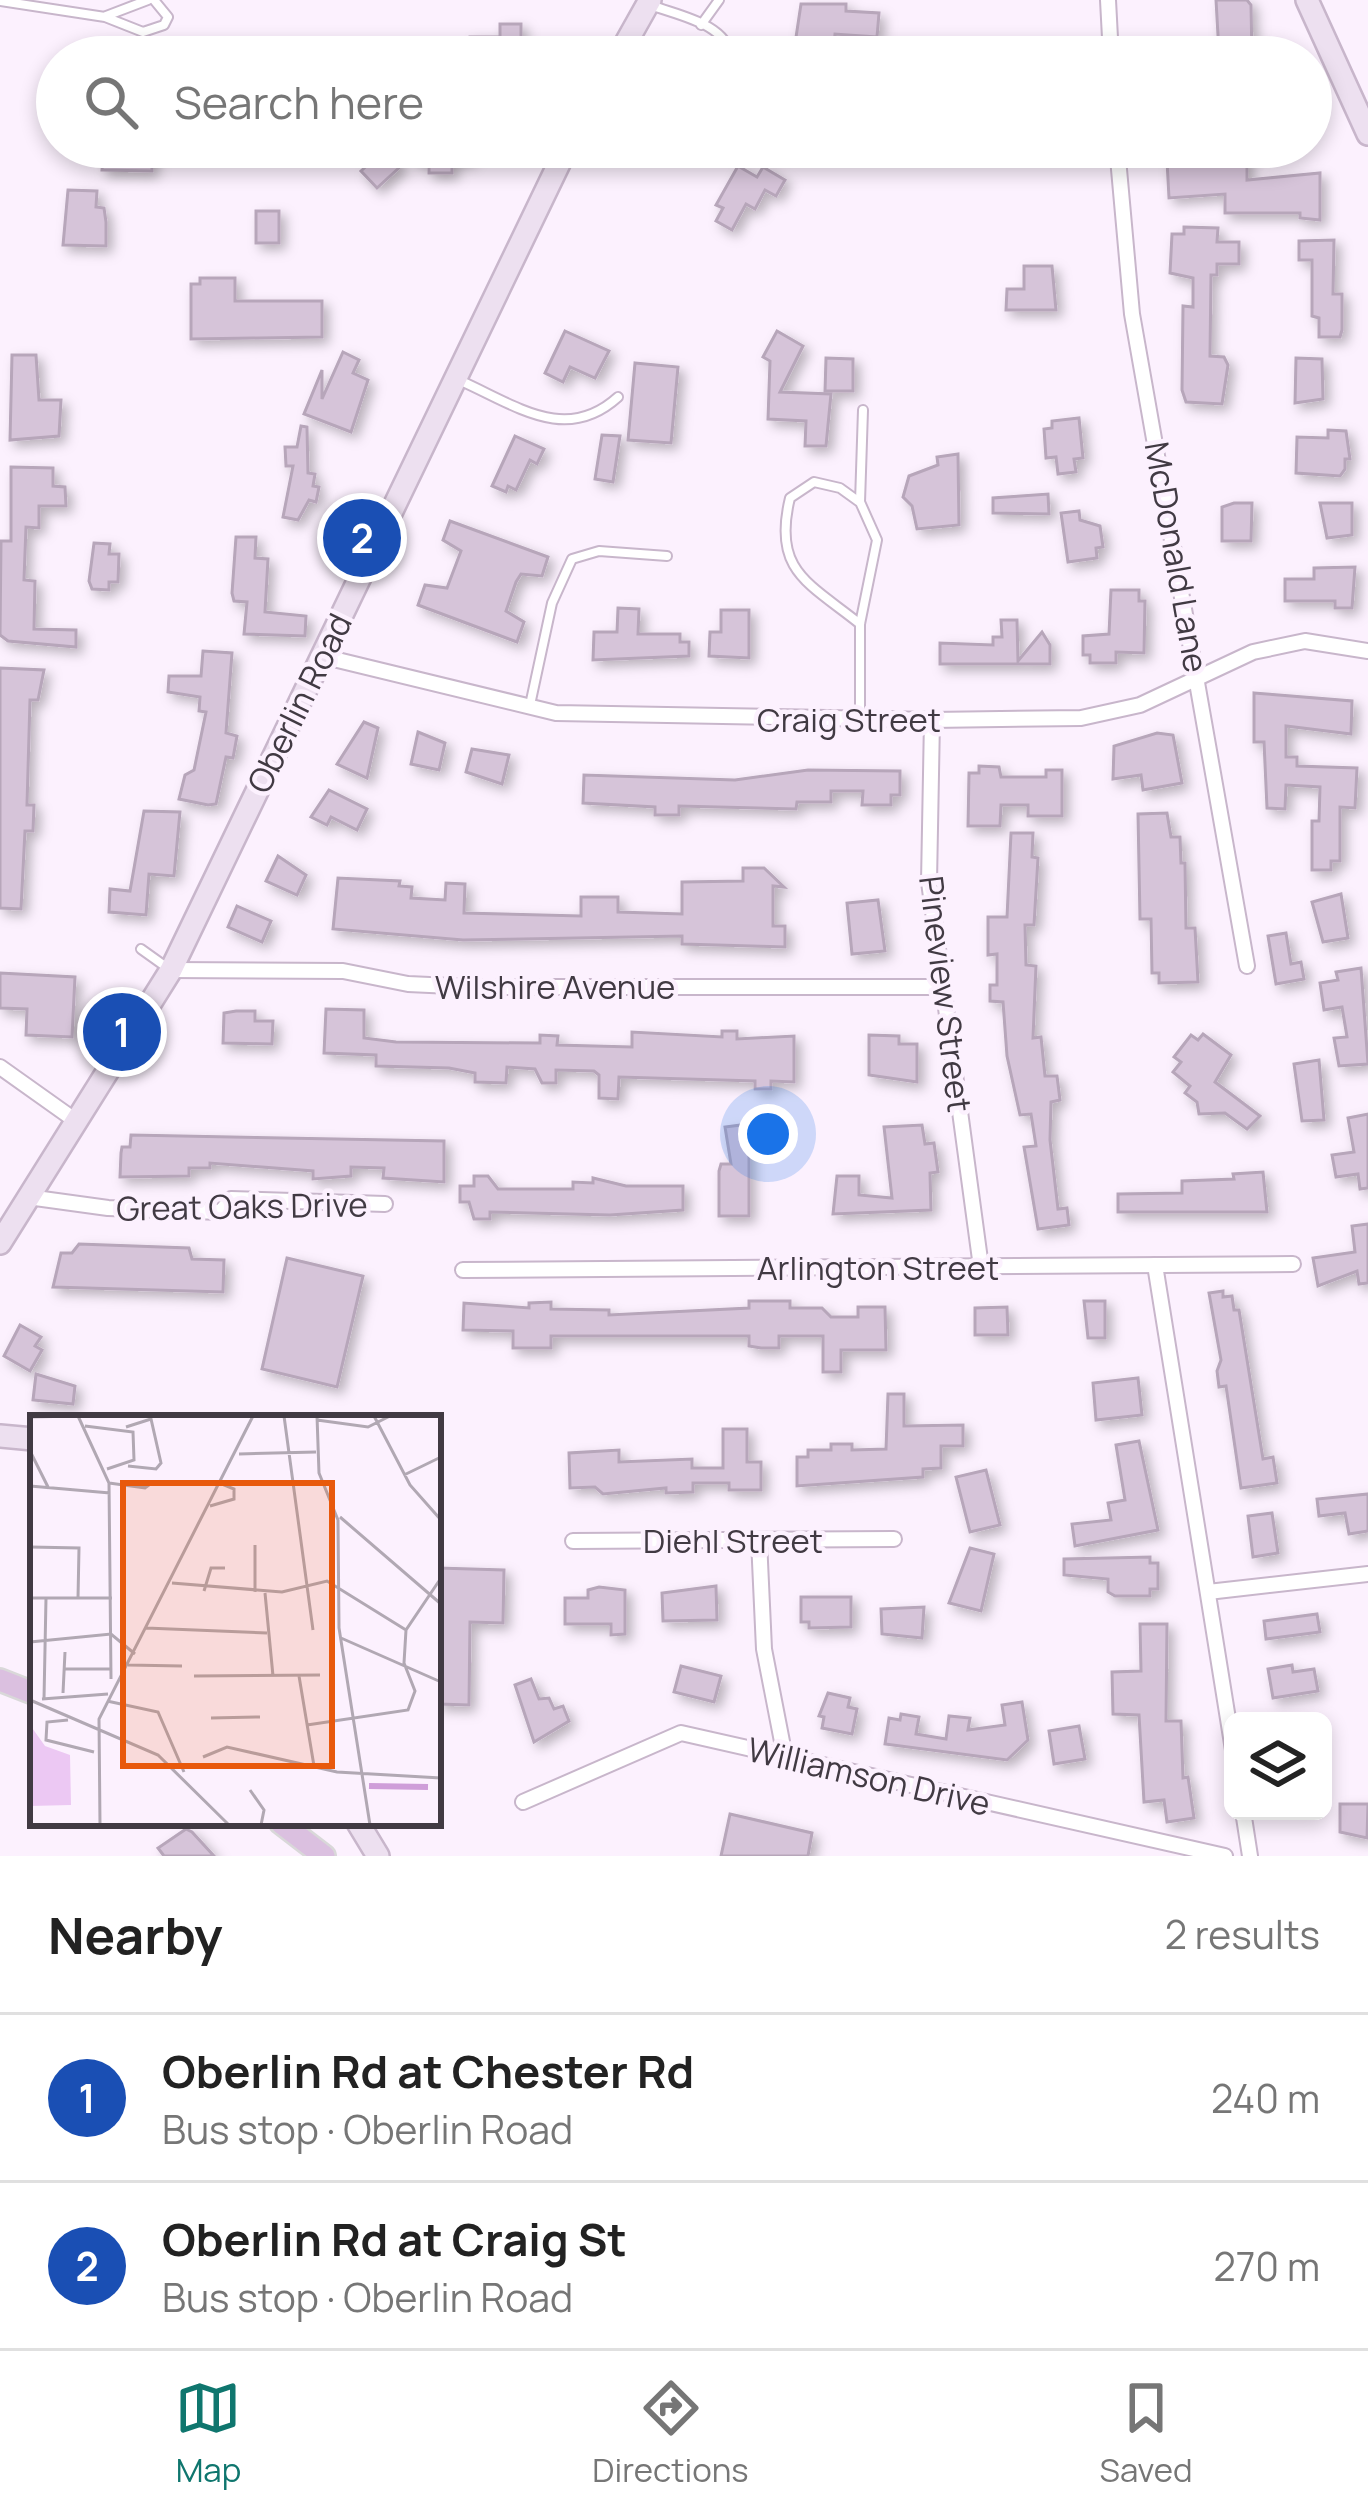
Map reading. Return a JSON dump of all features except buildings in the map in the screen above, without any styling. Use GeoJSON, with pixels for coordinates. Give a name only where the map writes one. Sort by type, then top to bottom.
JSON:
{"type":"FeatureCollection","features":[{"type":"Feature","properties":{"kind":"main road"},"geometry":{"type":"LineString","coordinates":[[1306,0],[1323,36]]}},
{"type":"Feature","properties":{"kind":"main road"},"geometry":{"type":"LineString","coordinates":[[630,36],[649,2]]}},
{"type":"Feature","properties":{"kind":"main road"},"geometry":{"type":"LineString","coordinates":[[1332,56],[1368,134]]}},
{"type":"Feature","properties":{"kind":"main road","name":"Oberlin Road"},"geometry":{"type":"LineString","coordinates":[[0,1243],[170,970],[556,168]]}},
{"type":"Feature","properties":{"kind":"main road"},"geometry":{"type":"LineString","coordinates":[[0,1436],[30,1438]]}},
{"type":"Feature","properties":{"kind":"main road"},"geometry":{"type":"LineString","coordinates":[[0,1680],[30,1693]]}},
{"type":"Feature","properties":{"kind":"main road"},"geometry":{"type":"LineString","coordinates":[[285,1826],[324,1856]]}},
{"type":"Feature","properties":{"kind":"main road"},"geometry":{"type":"LineString","coordinates":[[360,1826],[378,1856]]}},
{"type":"Feature","properties":{"kind":"street"},"geometry":{"type":"LineString","coordinates":[[1108,0],[1111,36]]}},
{"type":"Feature","properties":{"kind":"street","name":"McDonald Lane"},"geometry":{"type":"LineString","coordinates":[[1118,168],[1123,256],[1247,966]]}},
{"type":"Feature","properties":{"kind":"street","name":"Craig Street"},"geometry":{"type":"LineString","coordinates":[[321,656],[530,707],[621,718],[932,720],[1082,718],[1140,705],[1252,652],[1305,641],[1368,651]]}},
{"type":"Feature","properties":{"kind":"street","name":"Pineview Street"},"geometry":{"type":"LineString","coordinates":[[932,720],[929,882],[981,1267]]}},
{"type":"Feature","properties":{"kind":"street","name":"Wilshire Avenue"},"geometry":{"type":"LineString","coordinates":[[170,970],[343,971],[408,984],[472,987],[941,987]]}},
{"type":"Feature","properties":{"kind":"street"},"geometry":{"type":"LineString","coordinates":[[0,1067],[76,1121]]}},
{"type":"Feature","properties":{"kind":"street","name":"Great Oaks Drive"},"geometry":{"type":"LineString","coordinates":[[28,1197],[108,1208],[221,1212],[231,1199],[386,1204]]}},
{"type":"Feature","properties":{"kind":"street","name":"Arlington Street"},"geometry":{"type":"LineString","coordinates":[[463,1270],[1293,1264]]}},
{"type":"Feature","properties":{"kind":"street"},"geometry":{"type":"LineString","coordinates":[[1155,1265],[1227,1712]]}},
{"type":"Feature","properties":{"kind":"street","name":"Diehl Street"},"geometry":{"type":"LineString","coordinates":[[572,1541],[894,1539]]}},
{"type":"Feature","properties":{"kind":"street"},"geometry":{"type":"LineString","coordinates":[[759,1540],[764,1649],[784,1757]]}},
{"type":"Feature","properties":{"kind":"street"},"geometry":{"type":"LineString","coordinates":[[1208,1592],[1368,1574]]}},
{"type":"Feature","properties":{"kind":"street","name":"Williamson Drive"},"geometry":{"type":"LineString","coordinates":[[523,1802],[681,1733],[1226,1856]]}},
{"type":"Feature","properties":{"kind":"street"},"geometry":{"type":"LineString","coordinates":[[1244,1820],[1250,1856]]}},
{"type":"Feature","properties":{"kind":"lane"},"geometry":{"type":"LineString","coordinates":[[0,1],[105,17],[135,32],[154,31],[168,17],[151,0],[105,17]]}},
{"type":"Feature","properties":{"kind":"lane"},"geometry":{"type":"LineString","coordinates":[[701,25],[719,0]]}},
{"type":"Feature","properties":{"kind":"lane"},"geometry":{"type":"LineString","coordinates":[[649,2],[722,36]]}},
{"type":"Feature","properties":{"kind":"lane"},"geometry":{"type":"LineString","coordinates":[[454,378],[566,422],[594,418],[618,397]]}},
{"type":"Feature","properties":{"kind":"lane"},"geometry":{"type":"LineString","coordinates":[[860,719],[860,624],[877,540],[860,502],[863,410]]}},
{"type":"Feature","properties":{"kind":"lane"},"geometry":{"type":"LineString","coordinates":[[860,502],[840,488],[814,482],[790,498],[783,528],[787,558],[806,582],[860,624]]}},
{"type":"Feature","properties":{"kind":"lane"},"geometry":{"type":"LineString","coordinates":[[530,707],[552,603],[572,559],[599,551],[667,556]]}},
{"type":"Feature","properties":{"kind":"lane"},"geometry":{"type":"LineString","coordinates":[[141,949],[170,970]]}},
{"type":"Feature","properties":{"kind":"place","name":"Oberlin Rd at Craig St"},"geometry":{"type":"Point","coordinates":[362,538]}},
{"type":"Feature","properties":{"kind":"place","name":"Oberlin Rd at Chester Rd"},"geometry":{"type":"Point","coordinates":[122,1032]}}]}
